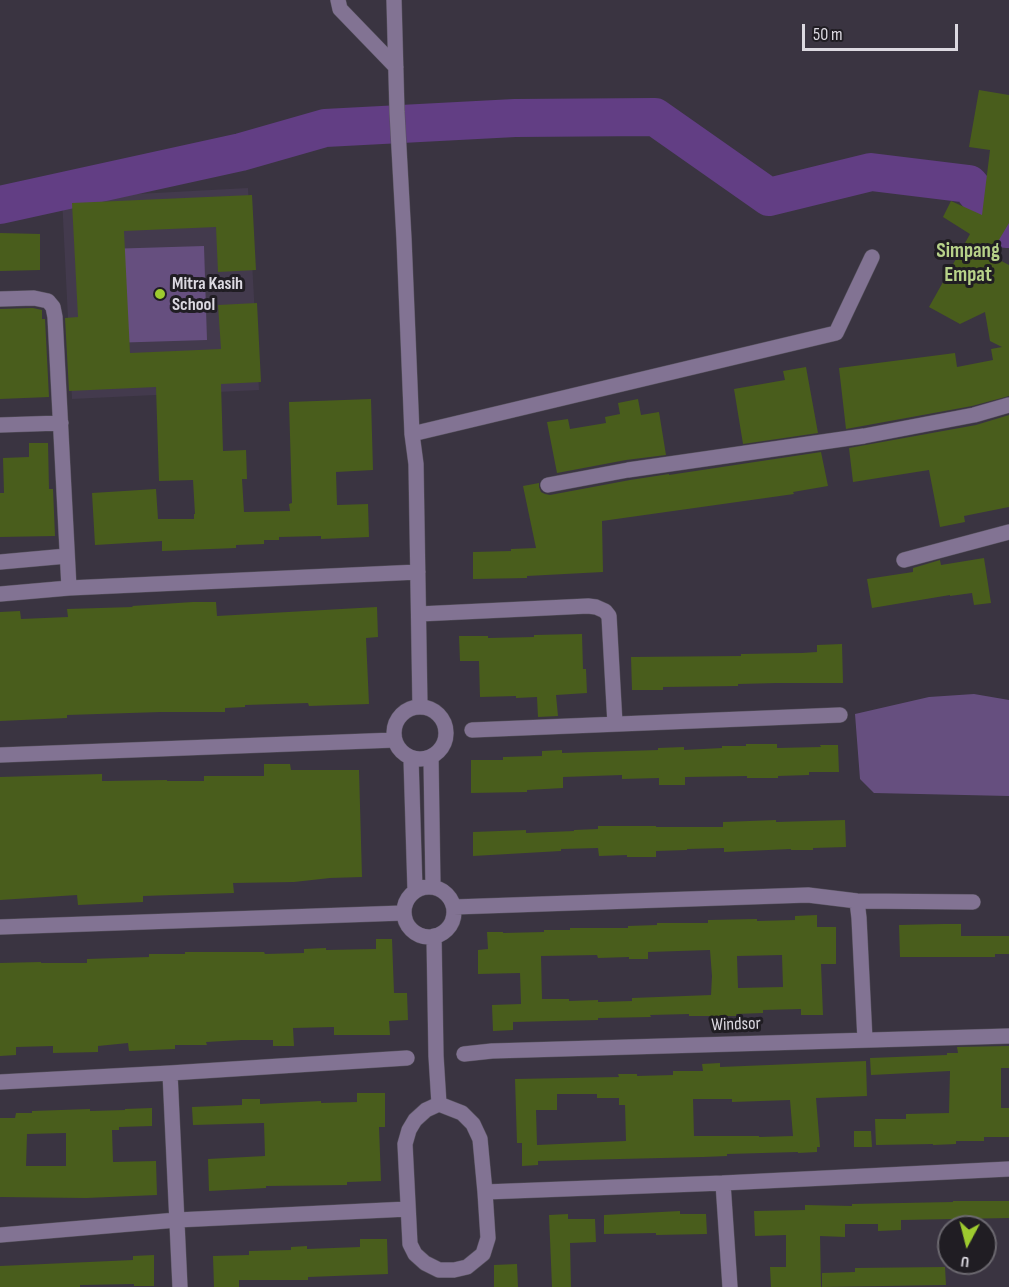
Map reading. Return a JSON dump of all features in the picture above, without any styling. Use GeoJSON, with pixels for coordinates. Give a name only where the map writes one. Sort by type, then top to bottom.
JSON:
{"type":"FeatureCollection","features":[{"type":"Feature","properties":{"kind":"street"},"geometry":{"type":"LineString","coordinates":[[338,0],[340,9],[396,67]]}},
{"type":"Feature","properties":{"kind":"street"},"geometry":{"type":"LineString","coordinates":[[394,0],[412,434],[416,464],[420,707]]}},
{"type":"Feature","properties":{"kind":"street"},"geometry":{"type":"LineString","coordinates":[[412,434],[836,333],[872,257]]}},
{"type":"Feature","properties":{"kind":"street"},"geometry":{"type":"LineString","coordinates":[[0,299],[34,298],[48,301],[53,307],[69,588]]}},
{"type":"Feature","properties":{"kind":"street"},"geometry":{"type":"LineString","coordinates":[[548,485],[628,470],[864,436],[974,415],[1009,405]]}},
{"type":"Feature","properties":{"kind":"street"},"geometry":{"type":"LineString","coordinates":[[0,425],[61,423]]}},
{"type":"Feature","properties":{"kind":"street"},"geometry":{"type":"LineString","coordinates":[[904,560],[1009,531]]}},
{"type":"Feature","properties":{"kind":"street"},"geometry":{"type":"LineString","coordinates":[[0,562],[67,556]]}},
{"type":"Feature","properties":{"kind":"street"},"geometry":{"type":"LineString","coordinates":[[0,594],[69,588],[418,572]]}},
{"type":"Feature","properties":{"kind":"street"},"geometry":{"type":"LineString","coordinates":[[419,614],[588,606],[605,611],[609,616],[615,724]]}},
{"type":"Feature","properties":{"kind":"street"},"geometry":{"type":"LineString","coordinates":[[420,707],[433,711],[438,714],[445,725],[445,742],[431,757],[411,758],[400,751],[395,740],[395,724],[399,717],[412,708],[420,707]]}},
{"type":"Feature","properties":{"kind":"street"},"geometry":{"type":"LineString","coordinates":[[472,730],[840,715]]}},
{"type":"Feature","properties":{"kind":"street"},"geometry":{"type":"LineString","coordinates":[[0,754],[395,740]]}},
{"type":"Feature","properties":{"kind":"street"},"geometry":{"type":"LineString","coordinates":[[431,757],[433,886]]}},
{"type":"Feature","properties":{"kind":"street"},"geometry":{"type":"LineString","coordinates":[[411,758],[415,890]]}},
{"type":"Feature","properties":{"kind":"street"},"geometry":{"type":"LineString","coordinates":[[424,886],[433,886],[443,890],[450,897],[454,907],[454,917],[445,932],[425,937],[410,929],[405,922],[404,904],[415,890],[424,886]]}},
{"type":"Feature","properties":{"kind":"street"},"geometry":{"type":"LineString","coordinates":[[454,907],[808,895],[857,900],[973,902]]}},
{"type":"Feature","properties":{"kind":"street"},"geometry":{"type":"LineString","coordinates":[[857,900],[860,918],[865,1040]]}},
{"type":"Feature","properties":{"kind":"street"},"geometry":{"type":"LineString","coordinates":[[0,927],[403,913]]}},
{"type":"Feature","properties":{"kind":"street"},"geometry":{"type":"LineString","coordinates":[[434,936],[439,1104]]}},
{"type":"Feature","properties":{"kind":"street","name":"Windsor"},"geometry":{"type":"LineString","coordinates":[[464,1054],[492,1051],[1009,1036]]}},
{"type":"Feature","properties":{"kind":"street"},"geometry":{"type":"LineString","coordinates":[[0,1082],[407,1058]]}},
{"type":"Feature","properties":{"kind":"street"},"geometry":{"type":"LineString","coordinates":[[170,1073],[180,1287]]}},
{"type":"Feature","properties":{"kind":"street"},"geometry":{"type":"LineString","coordinates":[[439,1104],[462,1113],[473,1124],[480,1139],[485,1192],[488,1238],[483,1254],[467,1268],[453,1270],[439,1270],[425,1263],[415,1254],[410,1244],[405,1144],[415,1120],[426,1110],[439,1104]]}},
{"type":"Feature","properties":{"kind":"street"},"geometry":{"type":"LineString","coordinates":[[485,1192],[1009,1169]]}},
{"type":"Feature","properties":{"kind":"street"},"geometry":{"type":"LineString","coordinates":[[723,1183],[730,1287]]}},
{"type":"Feature","properties":{"kind":"street"},"geometry":{"type":"LineString","coordinates":[[0,1235],[177,1221],[408,1209]]}},
{"type":"Feature","properties":{"kind":"shaded area","name":"Mitra Kasih School"},"geometry":{"type":"Polygon","coordinates":[[[248,188],[259,390],[72,399],[62,198],[248,188]]]}},
{"type":"Feature","properties":{"kind":"shaded area"},"geometry":{"type":"Polygon","coordinates":[[[204,246],[207,340],[109,343],[106,249],[204,246]]]}},
{"type":"Feature","properties":{"kind":"shaded area"},"geometry":{"type":"Polygon","coordinates":[[[974,694],[1009,700],[1009,796],[874,793],[860,779],[855,714],[929,697],[974,694]]]}},
{"type":"Feature","properties":{"kind":"building"},"geometry":{"type":"Polygon","coordinates":[[[979,90],[1009,95],[1009,223],[990,255],[1009,265],[1009,396],[972,406],[846,429],[839,368],[955,353],[957,367],[993,360],[991,349],[1002,347],[990,341],[985,312],[960,324],[929,307],[970,234],[943,217],[951,201],[982,215],[990,150],[969,147],[979,90]]]}},
{"type":"Feature","properties":{"kind":"building"},"geometry":{"type":"Polygon","coordinates":[[[252,195],[256,270],[218,272],[216,227],[124,231],[130,353],[221,349],[218,305],[257,303],[261,382],[221,384],[223,451],[246,450],[247,479],[242,479],[244,512],[290,511],[289,504],[292,503],[289,402],[371,399],[373,470],[336,472],[337,505],[368,504],[369,537],[321,539],[321,536],[279,537],[279,540],[264,540],[264,544],[236,545],[236,548],[162,551],[162,541],[95,545],[92,493],[156,489],[158,519],[194,519],[193,480],[159,481],[156,387],[69,391],[65,318],[78,317],[72,203],[252,195]]]}},
{"type":"Feature","properties":{"kind":"building"},"geometry":{"type":"Polygon","coordinates":[[[0,233],[40,234],[40,270],[0,271],[0,233]]]}},
{"type":"Feature","properties":{"kind":"building"},"geometry":{"type":"Polygon","coordinates":[[[0,309],[42,310],[42,319],[45,319],[49,397],[0,399],[0,309]]]}},
{"type":"Feature","properties":{"kind":"building"},"geometry":{"type":"Polygon","coordinates":[[[806,367],[818,433],[743,444],[734,389],[785,380],[783,371],[806,367]]]}},
{"type":"Feature","properties":{"kind":"building"},"geometry":{"type":"Polygon","coordinates":[[[638,399],[641,415],[659,412],[666,455],[557,473],[547,422],[568,419],[570,429],[606,423],[605,417],[620,414],[618,403],[638,399]]]}},
{"type":"Feature","properties":{"kind":"building"},"geometry":{"type":"Polygon","coordinates":[[[1009,415],[1009,507],[964,516],[965,522],[940,527],[929,470],[853,482],[849,448],[976,425],[1009,415]]]}},
{"type":"Feature","properties":{"kind":"building"},"geometry":{"type":"Polygon","coordinates":[[[29,443],[48,443],[49,489],[53,489],[55,536],[0,537],[0,493],[4,493],[3,458],[29,457],[29,443]]]}},
{"type":"Feature","properties":{"kind":"building"},"geometry":{"type":"Polygon","coordinates":[[[821,452],[828,486],[793,492],[794,494],[602,521],[603,572],[527,576],[527,578],[473,579],[473,552],[536,548],[523,486],[539,483],[541,492],[550,495],[630,480],[821,452]]]}},
{"type":"Feature","properties":{"kind":"building"},"geometry":{"type":"Polygon","coordinates":[[[984,558],[991,603],[974,605],[972,593],[872,608],[867,579],[913,572],[913,568],[940,560],[941,565],[984,558]]]}},
{"type":"Feature","properties":{"kind":"building"},"geometry":{"type":"Polygon","coordinates":[[[216,602],[217,616],[377,607],[378,637],[366,638],[369,704],[245,705],[245,707],[225,708],[225,712],[67,715],[67,718],[0,721],[0,612],[20,611],[21,619],[68,617],[67,609],[216,602]]]}},
{"type":"Feature","properties":{"kind":"building"},"geometry":{"type":"Polygon","coordinates":[[[582,634],[583,669],[586,669],[587,693],[556,695],[558,716],[538,717],[537,697],[480,697],[479,661],[460,661],[459,636],[488,636],[488,638],[582,634]]]}},
{"type":"Feature","properties":{"kind":"building"},"geometry":{"type":"Polygon","coordinates":[[[842,644],[843,683],[738,684],[738,686],[663,687],[663,690],[632,690],[631,657],[802,653],[817,652],[817,645],[842,644]]]}},
{"type":"Feature","properties":{"kind":"building"},"geometry":{"type":"Polygon","coordinates":[[[746,744],[777,744],[777,748],[838,745],[839,772],[809,772],[809,775],[778,776],[778,778],[685,777],[685,785],[659,785],[659,778],[622,779],[622,775],[563,777],[563,788],[527,790],[527,792],[471,793],[471,760],[542,756],[542,751],[562,750],[562,753],[684,747],[684,750],[746,746],[746,744]]]}},
{"type":"Feature","properties":{"kind":"building"},"geometry":{"type":"Polygon","coordinates":[[[264,764],[290,764],[291,770],[359,770],[362,877],[294,882],[233,883],[234,893],[143,896],[143,902],[78,905],[77,895],[0,900],[0,777],[102,774],[102,781],[204,781],[204,776],[264,776],[264,764]]]}},
{"type":"Feature","properties":{"kind":"building"},"geometry":{"type":"Polygon","coordinates":[[[776,820],[776,822],[845,820],[846,847],[724,852],[724,848],[687,849],[656,851],[656,857],[599,856],[598,848],[473,856],[473,832],[574,831],[598,829],[598,826],[723,827],[723,822],[776,820]]]}},
{"type":"Feature","properties":{"kind":"building"},"geometry":{"type":"Polygon","coordinates":[[[817,915],[817,927],[836,927],[836,964],[821,964],[823,1015],[801,1015],[801,1009],[763,1010],[763,1013],[736,1014],[737,1016],[650,1015],[651,1017],[598,1018],[598,1020],[513,1022],[513,1030],[493,1031],[492,1005],[521,1004],[520,973],[478,974],[478,950],[488,949],[487,932],[628,928],[628,926],[657,925],[657,923],[708,923],[708,920],[795,920],[795,916],[817,915]],[[710,950],[648,952],[648,959],[598,958],[597,955],[541,956],[542,999],[598,1000],[598,1002],[632,1001],[632,998],[711,995],[710,950]],[[782,955],[737,956],[738,988],[783,987],[782,955]]]}},
{"type":"Feature","properties":{"kind":"building"},"geometry":{"type":"Polygon","coordinates":[[[961,924],[961,936],[1009,936],[1009,954],[995,954],[995,957],[900,957],[899,925],[961,924]]]}},
{"type":"Feature","properties":{"kind":"building"},"geometry":{"type":"Polygon","coordinates":[[[376,939],[392,939],[394,993],[407,993],[408,1020],[389,1021],[390,1035],[334,1035],[334,1027],[293,1028],[294,1046],[273,1046],[273,1040],[242,1040],[206,1042],[207,1045],[175,1045],[175,1049],[129,1051],[128,1043],[98,1046],[98,1052],[53,1053],[53,1046],[16,1047],[16,1055],[0,1056],[0,963],[87,963],[87,959],[149,957],[149,954],[185,954],[185,952],[264,952],[265,954],[304,953],[304,949],[326,948],[326,950],[376,949],[376,939]]]}},
{"type":"Feature","properties":{"kind":"building"},"geometry":{"type":"Polygon","coordinates":[[[1009,1046],[1009,1068],[1001,1068],[1001,1108],[1009,1108],[1009,1137],[984,1137],[984,1141],[956,1141],[956,1144],[876,1145],[875,1119],[906,1119],[906,1114],[949,1113],[950,1071],[871,1075],[870,1058],[947,1055],[947,1053],[958,1053],[957,1047],[1009,1046]]]}},
{"type":"Feature","properties":{"kind":"building"},"geometry":{"type":"Polygon","coordinates":[[[866,1061],[867,1096],[816,1098],[820,1147],[817,1147],[817,1152],[538,1161],[538,1165],[522,1166],[522,1143],[517,1143],[515,1079],[619,1077],[618,1074],[673,1075],[673,1071],[703,1071],[702,1064],[720,1063],[720,1067],[866,1061]],[[557,1094],[557,1110],[536,1110],[537,1145],[626,1141],[625,1105],[619,1105],[619,1098],[597,1098],[597,1094],[557,1094]],[[693,1099],[694,1136],[793,1136],[790,1100],[732,1102],[732,1099],[693,1099]]]}},
{"type":"Feature","properties":{"kind":"building"},"geometry":{"type":"Polygon","coordinates":[[[357,1093],[385,1093],[385,1127],[379,1127],[381,1181],[347,1182],[347,1185],[266,1186],[266,1188],[209,1191],[208,1159],[265,1156],[264,1123],[193,1125],[192,1107],[242,1105],[242,1099],[260,1099],[260,1104],[357,1102],[357,1093]]]}},
{"type":"Feature","properties":{"kind":"building"},"geometry":{"type":"Polygon","coordinates":[[[152,1108],[152,1126],[119,1127],[119,1130],[112,1130],[113,1162],[156,1161],[157,1195],[86,1198],[0,1197],[0,1118],[15,1118],[16,1113],[32,1113],[32,1111],[152,1108]],[[66,1133],[27,1134],[26,1166],[66,1166],[66,1133]]]}},
{"type":"Feature","properties":{"kind":"building"},"geometry":{"type":"Polygon","coordinates":[[[854,1131],[871,1131],[872,1147],[854,1147],[854,1131]]]}},
{"type":"Feature","properties":{"kind":"building"},"geometry":{"type":"Polygon","coordinates":[[[1009,1201],[1009,1218],[997,1218],[997,1215],[937,1215],[937,1219],[901,1220],[901,1230],[878,1231],[878,1224],[845,1224],[845,1237],[820,1236],[821,1287],[771,1287],[770,1267],[786,1267],[786,1235],[755,1236],[754,1211],[805,1210],[805,1205],[852,1206],[852,1204],[1009,1201]]]}},
{"type":"Feature","properties":{"kind":"building"},"geometry":{"type":"Polygon","coordinates":[[[680,1211],[680,1214],[706,1214],[707,1234],[604,1234],[604,1215],[680,1211]]]}},
{"type":"Feature","properties":{"kind":"building"},"geometry":{"type":"Polygon","coordinates":[[[568,1214],[568,1219],[595,1219],[596,1242],[570,1243],[571,1287],[552,1287],[549,1215],[568,1214]]]}},
{"type":"Feature","properties":{"kind":"building"},"geometry":{"type":"Polygon","coordinates":[[[360,1239],[387,1239],[388,1274],[308,1277],[308,1280],[239,1280],[239,1287],[214,1287],[213,1256],[249,1255],[249,1251],[291,1250],[291,1247],[307,1246],[307,1249],[360,1247],[360,1239]]]}},
{"type":"Feature","properties":{"kind":"building"},"geometry":{"type":"Polygon","coordinates":[[[154,1255],[154,1286],[134,1286],[134,1284],[0,1287],[0,1266],[133,1260],[133,1256],[154,1255]]]}},
{"type":"Feature","properties":{"kind":"building"},"geometry":{"type":"Polygon","coordinates":[[[517,1264],[518,1287],[494,1287],[494,1265],[517,1264]]]}},
{"type":"Feature","properties":{"kind":"building"},"geometry":{"type":"Polygon","coordinates":[[[937,1267],[937,1275],[945,1275],[946,1285],[822,1287],[822,1273],[855,1272],[855,1268],[937,1267]]]}},
{"type":"Feature","properties":{"kind":"waterway"},"geometry":{"type":"LineString","coordinates":[[0,205],[241,152],[325,128],[515,118],[655,117],[769,197],[871,172],[969,184],[1006,229],[1009,229]]}},
{"type":"Feature","properties":{"kind":"place","name":"Mitra Kasih School"},"geometry":{"type":"Point","coordinates":[160,294]}},
{"type":"Feature","properties":{"kind":"district","name":"Simpang Empat"},"geometry":{"type":"Point","coordinates":[968,264]}}]}
